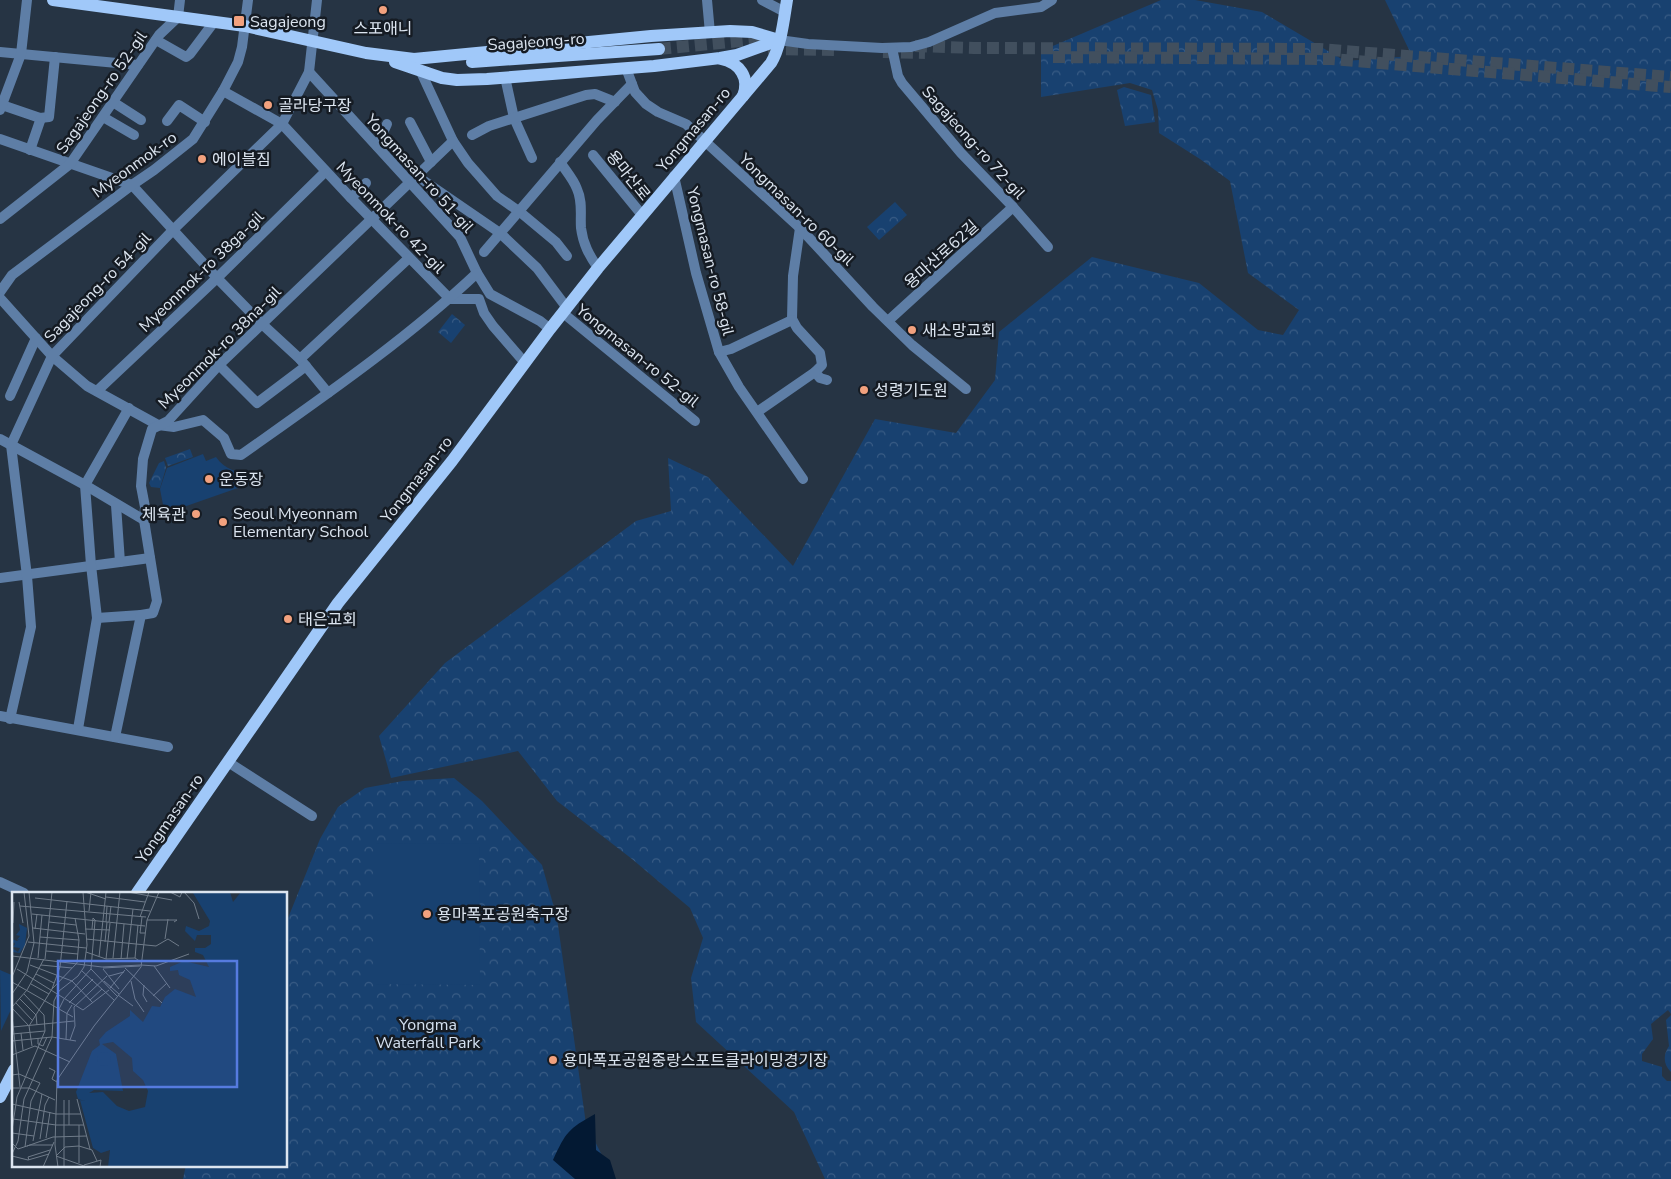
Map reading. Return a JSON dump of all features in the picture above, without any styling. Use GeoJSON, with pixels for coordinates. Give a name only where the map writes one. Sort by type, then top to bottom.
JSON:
{"type":"FeatureCollection","features":[{"type":"Feature","properties":{"kind":"main road"},"geometry":{"type":"LineString","coordinates":[[53,0],[245,26],[374,54],[421,67],[442,78],[457,80],[487,80],[726,57],[779,40]]}},
{"type":"Feature","properties":{"kind":"main road","name":"Yongmasan-ro"},"geometry":{"type":"LineString","coordinates":[[138,892],[338,603],[452,461],[598,268],[773,60],[786,6]]}},
{"type":"Feature","properties":{"kind":"main road"},"geometry":{"type":"LineString","coordinates":[[421,67],[606,40],[730,31],[752,32],[779,40]]}},
{"type":"Feature","properties":{"kind":"main road"},"geometry":{"type":"LineString","coordinates":[[726,57],[739,49],[740,42],[738,36],[730,31]]}},
{"type":"Feature","properties":{"kind":"main road","name":"Sagajeong-ro"},"geometry":{"type":"LineString","coordinates":[[660,53],[504,72],[465,74],[421,67],[458,62],[660,53]]}},
{"type":"Feature","properties":{"kind":"main road"},"geometry":{"type":"LineString","coordinates":[[726,57],[743,74],[746,84],[743,96]]}},
{"type":"Feature","properties":{"kind":"main road"},"geometry":{"type":"LineString","coordinates":[[0,1097],[12,1074]]}},
{"type":"Feature","properties":{"kind":"street"},"geometry":{"type":"LineString","coordinates":[[27,0],[21,54],[1,108],[41,118],[49,116],[55,57]]}},
{"type":"Feature","properties":{"kind":"street"},"geometry":{"type":"LineString","coordinates":[[178,17],[180,0]]}},
{"type":"Feature","properties":{"kind":"street","name":"Myeonmok-ro"},"geometry":{"type":"LineString","coordinates":[[0,292],[12,275],[184,147],[193,138],[205,122],[238,62],[248,0]]}},
{"type":"Feature","properties":{"kind":"street","name":"Sagajeong-ro 54-gil"},"geometry":{"type":"LineString","coordinates":[[11,445],[52,356],[174,229],[282,124],[310,72],[317,0]]}},
{"type":"Feature","properties":{"kind":"street"},"geometry":{"type":"LineString","coordinates":[[707,0],[710,33]]}},
{"type":"Feature","properties":{"kind":"street"},"geometry":{"type":"LineString","coordinates":[[762,0],[786,6]]}},
{"type":"Feature","properties":{"kind":"street"},"geometry":{"type":"LineString","coordinates":[[779,40],[808,44],[892,48],[911,47],[929,42],[995,12],[1041,7],[1052,0]]}},
{"type":"Feature","properties":{"kind":"street","name":"Sagajeong-ro 52-gil"},"geometry":{"type":"LineString","coordinates":[[0,219],[70,164],[156,40],[178,17]]}},
{"type":"Feature","properties":{"kind":"street"},"geometry":{"type":"LineString","coordinates":[[156,40],[186,57],[214,22]]}},
{"type":"Feature","properties":{"kind":"street","name":"Sagajeong-ro 72-gil"},"geometry":{"type":"LineString","coordinates":[[892,48],[898,76],[902,83],[960,153],[1013,207],[1048,247]]}},
{"type":"Feature","properties":{"kind":"street"},"geometry":{"type":"LineString","coordinates":[[0,52],[138,65]]}},
{"type":"Feature","properties":{"kind":"street"},"geometry":{"type":"LineString","coordinates":[[421,67],[453,141],[468,164],[492,191],[556,242],[567,256]]}},
{"type":"Feature","properties":{"kind":"street","name":"Yongmasan-ro 60-gil"},"geometry":{"type":"LineString","coordinates":[[626,68],[635,92],[646,104],[658,112],[686,124],[800,228],[888,322],[922,354],[966,389]]}},
{"type":"Feature","properties":{"kind":"street","name":"Yongmasan-ro 51-gil"},"geometry":{"type":"LineString","coordinates":[[310,72],[378,146],[414,179],[460,238],[476,274],[490,294],[540,321],[550,329]]}},
{"type":"Feature","properties":{"kind":"street"},"geometry":{"type":"LineString","coordinates":[[505,77],[514,118],[532,158]]}},
{"type":"Feature","properties":{"kind":"street"},"geometry":{"type":"LineString","coordinates":[[484,252],[520,212],[560,162],[632,84]]}},
{"type":"Feature","properties":{"kind":"street","name":"Myeonmok-ro 42-gil"},"geometry":{"type":"LineString","coordinates":[[223,91],[282,124],[370,218],[450,299]]}},
{"type":"Feature","properties":{"kind":"street"},"geometry":{"type":"LineString","coordinates":[[472,135],[489,126],[590,94],[596,94],[614,102]]}},
{"type":"Feature","properties":{"kind":"street"},"geometry":{"type":"LineString","coordinates":[[113,102],[141,120]]}},
{"type":"Feature","properties":{"kind":"street"},"geometry":{"type":"LineString","coordinates":[[167,121],[179,105],[205,122]]}},
{"type":"Feature","properties":{"kind":"street"},"geometry":{"type":"LineString","coordinates":[[103,117],[134,135]]}},
{"type":"Feature","properties":{"kind":"street"},"geometry":{"type":"LineString","coordinates":[[30,150],[41,118]]}},
{"type":"Feature","properties":{"kind":"street"},"geometry":{"type":"LineString","coordinates":[[410,122],[431,162]]}},
{"type":"Feature","properties":{"kind":"street"},"geometry":{"type":"LineString","coordinates":[[378,146],[387,124]]}},
{"type":"Feature","properties":{"kind":"street"},"geometry":{"type":"LineString","coordinates":[[0,140],[132,185],[217,278],[303,363],[328,394]]}},
{"type":"Feature","properties":{"kind":"street","name":"Myeonmok-ro 38na-gil"},"geometry":{"type":"LineString","coordinates":[[141,615],[153,613],[157,602],[144,520],[145,506],[142,486],[143,458],[150,431],[158,424],[168,420],[219,365],[370,218],[453,141]]}},
{"type":"Feature","properties":{"kind":"street","name":"용마산로"},"geometry":{"type":"LineString","coordinates":[[593,155],[642,215]]}},
{"type":"Feature","properties":{"kind":"street"},"geometry":{"type":"LineString","coordinates":[[560,162],[578,189],[582,207],[581,227],[584,242],[589,255],[598,268]]}},
{"type":"Feature","properties":{"kind":"street","name":"Myeonmok-ro 38ga-gil"},"geometry":{"type":"LineString","coordinates":[[97,391],[326,172]]}},
{"type":"Feature","properties":{"kind":"street","name":"Yongmasan-ro 58-gil"},"geometry":{"type":"LineString","coordinates":[[674,176],[696,274],[719,352],[739,387],[803,479]]}},
{"type":"Feature","properties":{"kind":"street","name":"Yongmasan-ro 52-gil"},"geometry":{"type":"LineString","coordinates":[[414,179],[500,234],[537,268],[565,310],[695,421]]}},
{"type":"Feature","properties":{"kind":"street"},"geometry":{"type":"LineString","coordinates":[[351,198],[366,183]]}},
{"type":"Feature","properties":{"kind":"street","name":"용마산로62길"},"geometry":{"type":"LineString","coordinates":[[888,322],[1013,207]]}},
{"type":"Feature","properties":{"kind":"street"},"geometry":{"type":"LineString","coordinates":[[757,412],[815,372],[822,365],[820,354],[792,320],[793,276],[800,228]]}},
{"type":"Feature","properties":{"kind":"street"},"geometry":{"type":"LineString","coordinates":[[219,365],[257,403],[303,363],[409,258]]}},
{"type":"Feature","properties":{"kind":"street"},"geometry":{"type":"LineString","coordinates":[[0,298],[52,356],[84,383],[158,424],[174,427],[203,420],[224,438],[231,454],[241,455],[328,394],[450,299],[476,274]]}},
{"type":"Feature","properties":{"kind":"street"},"geometry":{"type":"LineString","coordinates":[[450,299],[479,299],[484,313],[525,364]]}},
{"type":"Feature","properties":{"kind":"street"},"geometry":{"type":"LineString","coordinates":[[719,352],[731,349],[792,320]]}},
{"type":"Feature","properties":{"kind":"street"},"geometry":{"type":"LineString","coordinates":[[10,396],[36,338]]}},
{"type":"Feature","properties":{"kind":"street"},"geometry":{"type":"LineString","coordinates":[[815,372],[820,378],[827,380]]}},
{"type":"Feature","properties":{"kind":"street"},"geometry":{"type":"LineString","coordinates":[[78,730],[97,618],[85,485],[129,408]]}},
{"type":"Feature","properties":{"kind":"street"},"geometry":{"type":"LineString","coordinates":[[0,439],[85,485],[144,520]]}},
{"type":"Feature","properties":{"kind":"street"},"geometry":{"type":"LineString","coordinates":[[11,445],[27,576],[30,627],[5,717],[168,747]]}},
{"type":"Feature","properties":{"kind":"street"},"geometry":{"type":"LineString","coordinates":[[116,505],[120,562]]}},
{"type":"Feature","properties":{"kind":"street"},"geometry":{"type":"LineString","coordinates":[[0,578],[27,576],[150,558]]}},
{"type":"Feature","properties":{"kind":"street"},"geometry":{"type":"LineString","coordinates":[[97,618],[141,615],[115,737]]}},
{"type":"Feature","properties":{"kind":"street"},"geometry":{"type":"LineString","coordinates":[[228,762],[312,816]]}},
{"type":"Feature","properties":{"kind":"street"},"geometry":{"type":"LineString","coordinates":[[0,882],[22,892]]}},
{"type":"Feature","properties":{"kind":"green space"},"geometry":{"type":"Polygon","coordinates":[[[1161,0],[1195,0],[1262,12],[1345,61],[1412,56],[1385,0],[1671,0],[1671,1014],[1668,1010],[1651,1024],[1653,1039],[1642,1054],[1642,1061],[1662,1067],[1662,1076],[1667,1081],[1671,1081],[1671,1179],[825,1179],[794,1112],[696,1022],[691,978],[703,938],[690,908],[632,859],[557,801],[518,751],[391,778],[379,736],[445,663],[636,521],[671,511],[668,458],[708,477],[793,566],[875,419],[956,433],[995,380],[999,332],[1092,257],[1199,283],[1258,330],[1283,335],[1299,310],[1248,273],[1230,181],[1159,133],[1158,110],[1152,90],[1130,83],[1041,97],[1041,51],[1161,0]]]}},
{"type":"Feature","properties":{"kind":"green space"},"geometry":{"type":"Polygon","coordinates":[[[1124,87],[1151,95],[1155,122],[1125,126],[1117,90],[1124,87]]]}},
{"type":"Feature","properties":{"kind":"green space"},"geometry":{"type":"Polygon","coordinates":[[[895,202],[907,215],[879,240],[867,227],[895,202]]]}},
{"type":"Feature","properties":{"kind":"green space"},"geometry":{"type":"Polygon","coordinates":[[[452,314],[465,325],[451,343],[438,332],[452,314]]]}},
{"type":"Feature","properties":{"kind":"green space"},"geometry":{"type":"Polygon","coordinates":[[[190,449],[193,457],[168,466],[165,458],[190,449]]]}},
{"type":"Feature","properties":{"kind":"green space","name":"운동장"},"geometry":{"type":"Polygon","coordinates":[[[203,454],[206,461],[216,457],[228,468],[253,476],[255,482],[175,510],[164,510],[160,489],[167,468],[203,454]]]}},
{"type":"Feature","properties":{"kind":"green space"},"geometry":{"type":"Polygon","coordinates":[[[164,461],[166,468],[160,488],[151,487],[149,483],[159,463],[164,461]]]}},
{"type":"Feature","properties":{"kind":"green space","name":"Yongma Waterfall Park"},"geometry":{"type":"Polygon","coordinates":[[[454,778],[482,801],[542,865],[557,918],[586,1124],[609,1169],[609,1179],[183,1179],[186,1166],[288,1166],[288,918],[320,839],[338,807],[365,788],[403,781],[454,778]]]}},
{"type":"Feature","properties":{"kind":"green space","name":"용마폭포공원축구장"},"geometry":{"type":"Polygon","coordinates":[[[479,843],[480,985],[375,984],[375,844],[479,843]]]}},
{"type":"Feature","properties":{"kind":"green space"},"geometry":{"type":"Polygon","coordinates":[[[0,970],[12,975],[12,1007],[1,1031],[0,970]]]}},
{"type":"Feature","properties":{"kind":"green space"},"geometry":{"type":"Polygon","coordinates":[[[1671,1015],[1671,1072],[1666,1066],[1665,1059],[1669,1046],[1666,1020],[1671,1015]]]}},
{"type":"Feature","properties":{"kind":"shaded area"},"geometry":{"type":"Polygon","coordinates":[[[595,1114],[596,1150],[610,1160],[616,1179],[575,1179],[553,1160],[569,1132],[595,1114]]]}},
{"type":"Feature","properties":{"kind":"tunnel"},"geometry":{"type":"LineString","coordinates":[[659,49],[751,40],[775,41]]}},
{"type":"Feature","properties":{"kind":"tunnel"},"geometry":{"type":"LineString","coordinates":[[915,46],[974,48],[1319,49],[1671,77]]}},
{"type":"Feature","properties":{"kind":"tunnel"},"geometry":{"type":"LineString","coordinates":[[768,49],[838,50]]}},
{"type":"Feature","properties":{"kind":"tunnel"},"geometry":{"type":"LineString","coordinates":[[883,52],[925,53]]}},
{"type":"Feature","properties":{"kind":"tunnel"},"geometry":{"type":"LineString","coordinates":[[1053,57],[1331,59],[1671,87]]}},
{"type":"Feature","properties":{"kind":"place","name":"스포애니"},"geometry":{"type":"Point","coordinates":[383,10]}},
{"type":"Feature","properties":{"kind":"place","name":"Sagajeong"},"geometry":{"type":"Point","coordinates":[239,21]}},
{"type":"Feature","properties":{"kind":"place","name":"골라당구장"},"geometry":{"type":"Point","coordinates":[268,105]}},
{"type":"Feature","properties":{"kind":"place","name":"에이블짐"},"geometry":{"type":"Point","coordinates":[202,159]}},
{"type":"Feature","properties":{"kind":"place","name":"새소망교회"},"geometry":{"type":"Point","coordinates":[912,330]}},
{"type":"Feature","properties":{"kind":"place","name":"성령기도원"},"geometry":{"type":"Point","coordinates":[864,390]}},
{"type":"Feature","properties":{"kind":"place","name":"운동장"},"geometry":{"type":"Point","coordinates":[209,479]}},
{"type":"Feature","properties":{"kind":"place","name":"체육관"},"geometry":{"type":"Point","coordinates":[196,514]}},
{"type":"Feature","properties":{"kind":"place","name":"Seoul Myeonnam Elementary School"},"geometry":{"type":"Point","coordinates":[223,522]}},
{"type":"Feature","properties":{"kind":"place","name":"태은교회"},"geometry":{"type":"Point","coordinates":[288,619]}},
{"type":"Feature","properties":{"kind":"place","name":"용마폭포공원축구장"},"geometry":{"type":"Point","coordinates":[427,914]}},
{"type":"Feature","properties":{"kind":"place","name":"용마폭포공원중랑스포트클라이밍경기장"},"geometry":{"type":"Point","coordinates":[553,1060]}}]}
